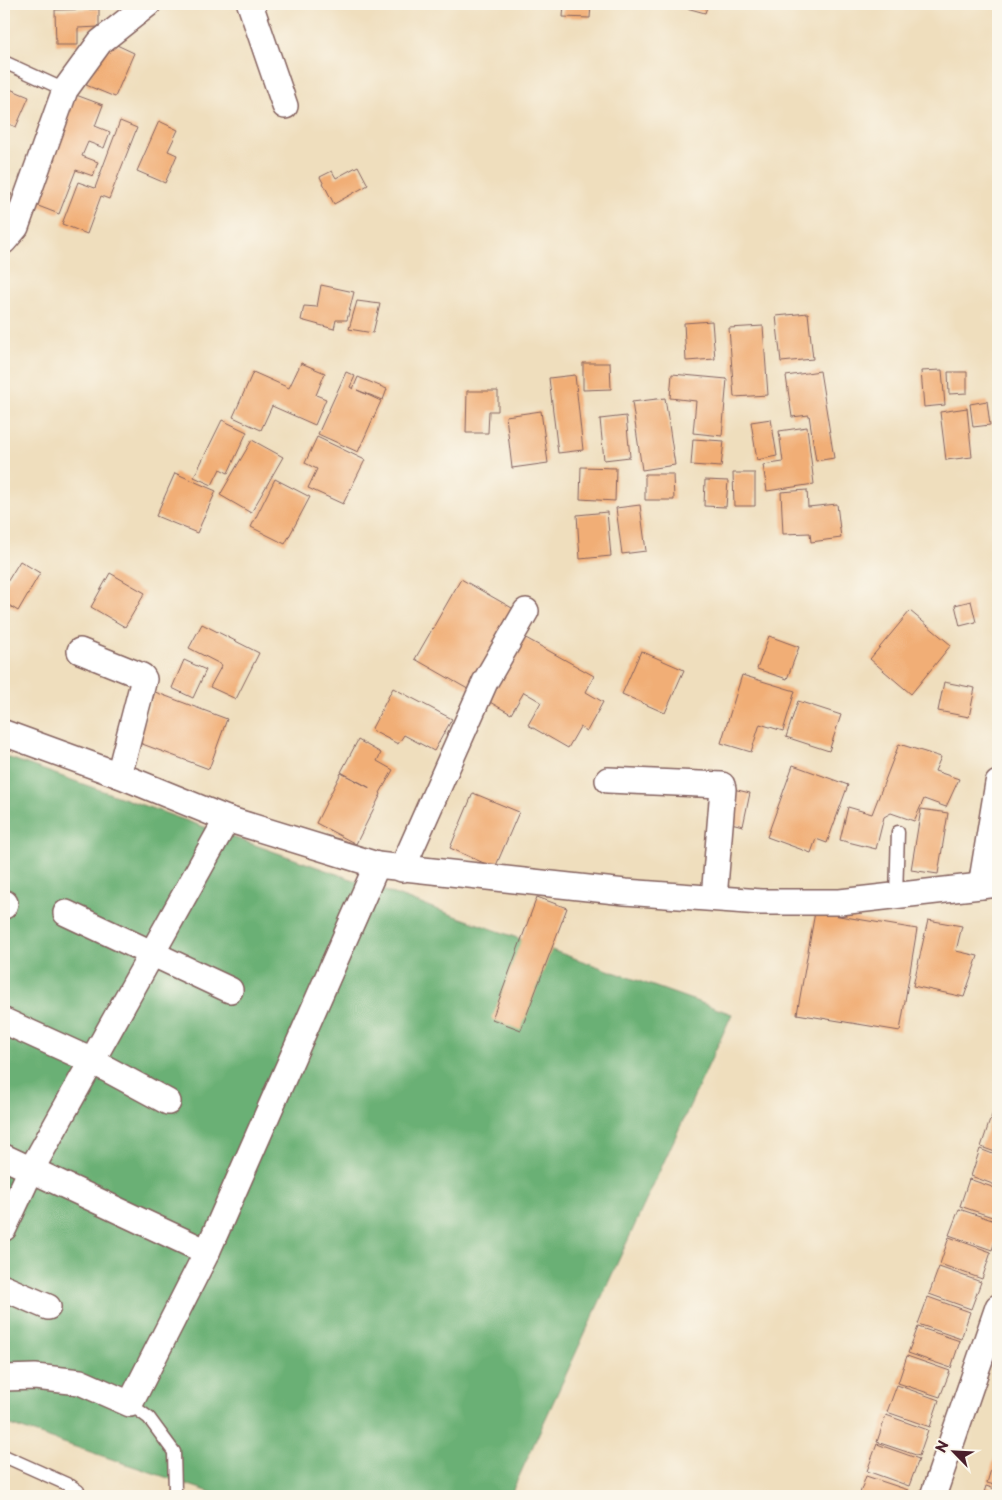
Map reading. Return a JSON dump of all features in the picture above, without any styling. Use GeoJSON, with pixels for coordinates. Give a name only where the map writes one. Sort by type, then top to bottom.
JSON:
{"type":"FeatureCollection","features":[{"type":"Feature","properties":{"kind":"street"},"geometry":{"type":"LineString","coordinates":[[4,241],[16,227],[65,90],[100,42],[148,4]]}},
{"type":"Feature","properties":{"kind":"street"},"geometry":{"type":"LineString","coordinates":[[250,4],[285,106]]}},
{"type":"Feature","properties":{"kind":"street"},"geometry":{"type":"LineString","coordinates":[[402,868],[485,682],[526,611]]}},
{"type":"Feature","properties":{"kind":"street"},"geometry":{"type":"LineString","coordinates":[[80,651],[142,676],[144,679],[120,775]]}},
{"type":"Feature","properties":{"kind":"street"},"geometry":{"type":"LineString","coordinates":[[4,733],[120,775],[227,819],[377,865],[615,892],[761,902],[840,902],[990,885],[998,783]]}},
{"type":"Feature","properties":{"kind":"street"},"geometry":{"type":"LineString","coordinates":[[608,780],[722,785],[714,898]]}},
{"type":"Feature","properties":{"kind":"street"},"geometry":{"type":"LineString","coordinates":[[4,1228],[31,1170],[227,819]]}},
{"type":"Feature","properties":{"kind":"street"},"geometry":{"type":"LineString","coordinates":[[4,1378],[35,1377],[80,1382],[130,1404],[207,1252],[377,865]]}},
{"type":"Feature","properties":{"kind":"street"},"geometry":{"type":"LineString","coordinates":[[66,913],[230,990]]}},
{"type":"Feature","properties":{"kind":"street"},"geometry":{"type":"LineString","coordinates":[[4,1021],[92,1061],[168,1102]]}},
{"type":"Feature","properties":{"kind":"street"},"geometry":{"type":"LineString","coordinates":[[4,1157],[207,1252]]}},
{"type":"Feature","properties":{"kind":"street"},"geometry":{"type":"LineString","coordinates":[[4,1288],[48,1307]]}},
{"type":"Feature","properties":{"kind":"street"},"geometry":{"type":"LineString","coordinates":[[932,1496],[998,1307]]}},
{"type":"Feature","properties":{"kind":"lane"},"geometry":{"type":"LineString","coordinates":[[4,62],[65,90]]}},
{"type":"Feature","properties":{"kind":"lane"},"geometry":{"type":"LineString","coordinates":[[896,896],[898,832]]}},
{"type":"Feature","properties":{"kind":"lane"},"geometry":{"type":"LineString","coordinates":[[130,1404],[149,1418],[174,1452],[175,1491],[173,1496]]}},
{"type":"Feature","properties":{"kind":"lane"},"geometry":{"type":"LineString","coordinates":[[4,1456],[71,1486],[78,1491],[80,1496]]}},
{"type":"Feature","properties":{"kind":"green space"},"geometry":{"type":"Polygon","coordinates":[[[4,756],[732,1014],[510,1496],[222,1496],[4,1423],[4,756]]]}},
{"type":"Feature","properties":{"kind":"building"},"geometry":{"type":"Polygon","coordinates":[[[564,4],[591,4],[590,18],[563,17],[564,4]]]}},
{"type":"Feature","properties":{"kind":"building"},"geometry":{"type":"Polygon","coordinates":[[[672,4],[708,4],[705,13],[672,4]]]}},
{"type":"Feature","properties":{"kind":"building"},"geometry":{"type":"Polygon","coordinates":[[[99,9],[99,27],[78,28],[78,45],[56,45],[55,10],[99,9]]]}},
{"type":"Feature","properties":{"kind":"building"},"geometry":{"type":"Polygon","coordinates":[[[106,40],[134,53],[115,97],[86,85],[106,40]]]}},
{"type":"Feature","properties":{"kind":"building"},"geometry":{"type":"Polygon","coordinates":[[[5,87],[29,97],[16,127],[4,122],[5,87]]]}},
{"type":"Feature","properties":{"kind":"building"},"geometry":{"type":"Polygon","coordinates":[[[76,95],[103,105],[95,126],[110,132],[104,148],[88,142],[82,156],[98,162],[93,176],[76,170],[59,214],[33,204],[76,95]]]}},
{"type":"Feature","properties":{"kind":"building"},"geometry":{"type":"Polygon","coordinates":[[[120,121],[137,128],[109,199],[101,196],[87,234],[62,224],[78,182],[95,188],[120,121]]]}},
{"type":"Feature","properties":{"kind":"building"},"geometry":{"type":"Polygon","coordinates":[[[159,121],[178,130],[168,151],[177,155],[165,183],[137,171],[159,121]]]}},
{"type":"Feature","properties":{"kind":"building"},"geometry":{"type":"Polygon","coordinates":[[[358,166],[368,185],[334,204],[320,177],[332,171],[336,178],[358,166]]]}},
{"type":"Feature","properties":{"kind":"building"},"geometry":{"type":"Polygon","coordinates":[[[4,190],[12,194],[4,209],[4,190]]]}},
{"type":"Feature","properties":{"kind":"building"},"geometry":{"type":"Polygon","coordinates":[[[321,285],[354,292],[347,320],[336,320],[334,329],[301,320],[304,306],[317,307],[321,285]]]}},
{"type":"Feature","properties":{"kind":"building"},"geometry":{"type":"Polygon","coordinates":[[[357,301],[380,304],[373,333],[349,329],[357,301]]]}},
{"type":"Feature","properties":{"kind":"building"},"geometry":{"type":"Polygon","coordinates":[[[808,313],[813,359],[781,362],[776,316],[808,313]]]}},
{"type":"Feature","properties":{"kind":"building"},"geometry":{"type":"Polygon","coordinates":[[[712,321],[715,359],[686,361],[684,323],[712,321]]]}},
{"type":"Feature","properties":{"kind":"building"},"geometry":{"type":"Polygon","coordinates":[[[763,326],[768,395],[734,397],[729,328],[763,326]]]}},
{"type":"Feature","properties":{"kind":"building"},"geometry":{"type":"Polygon","coordinates":[[[301,363],[325,373],[316,395],[326,399],[315,425],[272,406],[261,430],[233,417],[253,372],[289,388],[301,363]]]}},
{"type":"Feature","properties":{"kind":"building"},"geometry":{"type":"Polygon","coordinates":[[[583,363],[610,363],[611,389],[583,390],[583,363]]]}},
{"type":"Feature","properties":{"kind":"building"},"geometry":{"type":"Polygon","coordinates":[[[942,370],[945,405],[924,407],[921,371],[942,370]]]}},
{"type":"Feature","properties":{"kind":"building"},"geometry":{"type":"Polygon","coordinates":[[[820,371],[834,458],[816,461],[809,415],[792,417],[786,376],[820,371]]]}},
{"type":"Feature","properties":{"kind":"building"},"geometry":{"type":"Polygon","coordinates":[[[346,372],[355,376],[350,387],[353,389],[358,377],[387,389],[383,400],[357,390],[381,401],[358,452],[318,434],[346,372]]]}},
{"type":"Feature","properties":{"kind":"building"},"geometry":{"type":"Polygon","coordinates":[[[948,372],[967,372],[967,393],[949,394],[948,372]]]}},
{"type":"Feature","properties":{"kind":"building"},"geometry":{"type":"Polygon","coordinates":[[[672,374],[727,379],[722,436],[693,433],[696,401],[670,398],[672,374]]]}},
{"type":"Feature","properties":{"kind":"building"},"geometry":{"type":"Polygon","coordinates":[[[575,375],[583,450],[558,453],[549,378],[575,375]]]}},
{"type":"Feature","properties":{"kind":"building"},"geometry":{"type":"Polygon","coordinates":[[[467,391],[498,391],[498,411],[489,411],[488,433],[466,433],[467,391]]]}},
{"type":"Feature","properties":{"kind":"building"},"geometry":{"type":"Polygon","coordinates":[[[665,398],[675,465],[642,470],[632,402],[665,398]]]}},
{"type":"Feature","properties":{"kind":"building"},"geometry":{"type":"Polygon","coordinates":[[[987,401],[990,425],[973,427],[970,404],[987,401]]]}},
{"type":"Feature","properties":{"kind":"building"},"geometry":{"type":"Polygon","coordinates":[[[967,408],[972,457],[946,460],[940,412],[967,408]]]}},
{"type":"Feature","properties":{"kind":"building"},"geometry":{"type":"Polygon","coordinates":[[[541,411],[548,463],[512,468],[506,416],[541,411]]]}},
{"type":"Feature","properties":{"kind":"building"},"geometry":{"type":"Polygon","coordinates":[[[626,416],[630,457],[604,460],[600,419],[626,416]]]}},
{"type":"Feature","properties":{"kind":"building"},"geometry":{"type":"Polygon","coordinates":[[[771,419],[777,456],[757,460],[751,422],[771,419]]]}},
{"type":"Feature","properties":{"kind":"building"},"geometry":{"type":"Polygon","coordinates":[[[222,420],[247,432],[228,473],[220,469],[212,485],[194,477],[222,420]]]}},
{"type":"Feature","properties":{"kind":"building"},"geometry":{"type":"Polygon","coordinates":[[[807,427],[814,484],[767,491],[763,465],[783,462],[779,431],[807,427]]]}},
{"type":"Feature","properties":{"kind":"building"},"geometry":{"type":"Polygon","coordinates":[[[317,437],[365,460],[343,504],[308,488],[317,469],[305,463],[317,437]]]}},
{"type":"Feature","properties":{"kind":"building"},"geometry":{"type":"Polygon","coordinates":[[[693,439],[724,441],[721,467],[691,465],[693,439]]]}},
{"type":"Feature","properties":{"kind":"building"},"geometry":{"type":"Polygon","coordinates":[[[252,440],[283,457],[251,513],[220,495],[252,440]]]}},
{"type":"Feature","properties":{"kind":"building"},"geometry":{"type":"Polygon","coordinates":[[[581,467],[616,468],[615,501],[580,499],[581,467]]]}},
{"type":"Feature","properties":{"kind":"building"},"geometry":{"type":"Polygon","coordinates":[[[175,473],[216,491],[197,533],[156,516],[175,473]]]}},
{"type":"Feature","properties":{"kind":"building"},"geometry":{"type":"Polygon","coordinates":[[[733,473],[755,473],[755,506],[734,506],[733,473]]]}},
{"type":"Feature","properties":{"kind":"building"},"geometry":{"type":"Polygon","coordinates":[[[645,474],[673,474],[674,500],[645,500],[645,474]]]}},
{"type":"Feature","properties":{"kind":"building"},"geometry":{"type":"Polygon","coordinates":[[[275,479],[310,497],[285,544],[251,527],[275,479]]]}},
{"type":"Feature","properties":{"kind":"building"},"geometry":{"type":"Polygon","coordinates":[[[705,480],[728,481],[726,507],[704,506],[705,480]]]}},
{"type":"Feature","properties":{"kind":"building"},"geometry":{"type":"Polygon","coordinates":[[[807,490],[808,507],[837,504],[841,538],[811,542],[810,533],[783,534],[781,492],[807,490]]]}},
{"type":"Feature","properties":{"kind":"building"},"geometry":{"type":"Polygon","coordinates":[[[640,505],[646,551],[622,554],[616,508],[640,505]]]}},
{"type":"Feature","properties":{"kind":"building"},"geometry":{"type":"Polygon","coordinates":[[[607,512],[611,556],[580,559],[577,515],[607,512]]]}},
{"type":"Feature","properties":{"kind":"building"},"geometry":{"type":"Polygon","coordinates":[[[20,561],[40,573],[18,611],[4,602],[4,587],[20,561]]]}},
{"type":"Feature","properties":{"kind":"building"},"geometry":{"type":"Polygon","coordinates":[[[110,573],[145,593],[125,627],[91,607],[110,573]]]}},
{"type":"Feature","properties":{"kind":"building"},"geometry":{"type":"Polygon","coordinates":[[[461,579],[519,612],[473,692],[415,659],[461,579]]]}},
{"type":"Feature","properties":{"kind":"building"},"geometry":{"type":"Polygon","coordinates":[[[971,601],[976,622],[960,626],[955,605],[971,601]]]}},
{"type":"Feature","properties":{"kind":"building"},"geometry":{"type":"Polygon","coordinates":[[[910,611],[951,645],[911,694],[870,659],[910,611]]]}},
{"type":"Feature","properties":{"kind":"building"},"geometry":{"type":"Polygon","coordinates":[[[202,624],[259,653],[236,699],[210,687],[222,665],[189,648],[202,624]]]}},
{"type":"Feature","properties":{"kind":"building"},"geometry":{"type":"Polygon","coordinates":[[[769,636],[799,647],[787,679],[757,669],[769,636]]]}},
{"type":"Feature","properties":{"kind":"building"},"geometry":{"type":"Polygon","coordinates":[[[524,637],[594,676],[586,692],[603,702],[587,731],[580,727],[568,748],[528,725],[541,702],[524,692],[511,714],[488,701],[524,637]]]}},
{"type":"Feature","properties":{"kind":"building"},"geometry":{"type":"Polygon","coordinates":[[[641,651],[684,670],[665,713],[622,694],[641,651]]]}},
{"type":"Feature","properties":{"kind":"building"},"geometry":{"type":"Polygon","coordinates":[[[184,660],[206,670],[193,698],[172,688],[184,660]]]}},
{"type":"Feature","properties":{"kind":"building"},"geometry":{"type":"Polygon","coordinates":[[[742,675],[795,691],[783,731],[760,724],[751,752],[721,743],[742,675]]]}},
{"type":"Feature","properties":{"kind":"building"},"geometry":{"type":"Polygon","coordinates":[[[944,682],[975,688],[969,717],[938,711],[944,682]]]}},
{"type":"Feature","properties":{"kind":"building"},"geometry":{"type":"Polygon","coordinates":[[[393,688],[452,719],[434,751],[404,735],[398,744],[371,730],[393,688]]]}},
{"type":"Feature","properties":{"kind":"building"},"geometry":{"type":"Polygon","coordinates":[[[155,692],[227,719],[209,769],[137,742],[155,692]]]}},
{"type":"Feature","properties":{"kind":"building"},"geometry":{"type":"Polygon","coordinates":[[[798,701],[841,715],[829,751],[786,737],[798,701]]]}},
{"type":"Feature","properties":{"kind":"building"},"geometry":{"type":"Polygon","coordinates":[[[358,740],[381,753],[377,761],[393,770],[356,844],[316,823],[341,773],[370,788],[341,772],[358,740]]]}},
{"type":"Feature","properties":{"kind":"building"},"geometry":{"type":"Polygon","coordinates":[[[899,744],[941,757],[935,771],[959,779],[946,807],[924,799],[914,821],[891,813],[884,817],[876,849],[840,840],[848,807],[872,814],[899,744]]]}},
{"type":"Feature","properties":{"kind":"building"},"geometry":{"type":"Polygon","coordinates":[[[793,765],[848,785],[827,843],[816,839],[811,853],[767,837],[793,765]]]}},
{"type":"Feature","properties":{"kind":"building"},"geometry":{"type":"Polygon","coordinates":[[[729,788],[750,793],[743,826],[723,821],[729,788]]]}},
{"type":"Feature","properties":{"kind":"building"},"geometry":{"type":"Polygon","coordinates":[[[473,793],[519,812],[495,868],[450,848],[473,793]]]}},
{"type":"Feature","properties":{"kind":"building"},"geometry":{"type":"Polygon","coordinates":[[[921,809],[948,813],[938,874],[911,870],[921,809]]]}},
{"type":"Feature","properties":{"kind":"building"},"geometry":{"type":"Polygon","coordinates":[[[537,897],[567,908],[521,1030],[492,1019],[537,897]]]}},
{"type":"Feature","properties":{"kind":"building"},"geometry":{"type":"Polygon","coordinates":[[[815,912],[917,929],[900,1031],[797,1014],[815,912]]]}},
{"type":"Feature","properties":{"kind":"building"},"geometry":{"type":"Polygon","coordinates":[[[928,920],[962,926],[956,951],[978,956],[964,997],[913,986],[928,920]]]}},
{"type":"Feature","properties":{"kind":"building"},"geometry":{"type":"Polygon","coordinates":[[[998,1099],[998,1120],[991,1118],[998,1099]]]}},
{"type":"Feature","properties":{"kind":"building"},"geometry":{"type":"Polygon","coordinates":[[[990,1120],[998,1123],[998,1153],[981,1147],[990,1120]]]}},
{"type":"Feature","properties":{"kind":"building"},"geometry":{"type":"Polygon","coordinates":[[[980,1149],[998,1156],[998,1186],[971,1176],[980,1149]]]}},
{"type":"Feature","properties":{"kind":"building"},"geometry":{"type":"Polygon","coordinates":[[[969,1179],[998,1189],[998,1219],[960,1206],[969,1179]]]}},
{"type":"Feature","properties":{"kind":"building"},"geometry":{"type":"Polygon","coordinates":[[[959,1209],[998,1222],[998,1233],[992,1250],[949,1235],[959,1209]]]}},
{"type":"Feature","properties":{"kind":"building"},"geometry":{"type":"Polygon","coordinates":[[[949,1237],[991,1252],[982,1279],[940,1264],[949,1237]]]}},
{"type":"Feature","properties":{"kind":"building"},"geometry":{"type":"Polygon","coordinates":[[[939,1267],[981,1282],[971,1309],[929,1294],[939,1267]]]}},
{"type":"Feature","properties":{"kind":"building"},"geometry":{"type":"Polygon","coordinates":[[[928,1297],[970,1312],[961,1339],[918,1324],[928,1297]]]}},
{"type":"Feature","properties":{"kind":"building"},"geometry":{"type":"Polygon","coordinates":[[[918,1327],[960,1341],[951,1368],[908,1353],[918,1327]]]}},
{"type":"Feature","properties":{"kind":"building"},"geometry":{"type":"Polygon","coordinates":[[[907,1356],[950,1371],[940,1397],[898,1383],[907,1356]]]}},
{"type":"Feature","properties":{"kind":"building"},"geometry":{"type":"Polygon","coordinates":[[[897,1385],[939,1400],[930,1427],[887,1412],[897,1385]]]}},
{"type":"Feature","properties":{"kind":"building"},"geometry":{"type":"Polygon","coordinates":[[[886,1415],[928,1430],[919,1456],[877,1442],[886,1415]]]}},
{"type":"Feature","properties":{"kind":"building"},"geometry":{"type":"Polygon","coordinates":[[[877,1444],[919,1459],[909,1486],[867,1471],[877,1444]]]}},
{"type":"Feature","properties":{"kind":"building"},"geometry":{"type":"Polygon","coordinates":[[[995,1456],[998,1457],[998,1486],[987,1483],[995,1456]]]}},
{"type":"Feature","properties":{"kind":"building"},"geometry":{"type":"Polygon","coordinates":[[[866,1476],[908,1490],[906,1496],[859,1496],[866,1476]]]}},
{"type":"Feature","properties":{"kind":"building"},"geometry":{"type":"Polygon","coordinates":[[[986,1486],[998,1490],[998,1496],[983,1496],[986,1486]]]}}]}
